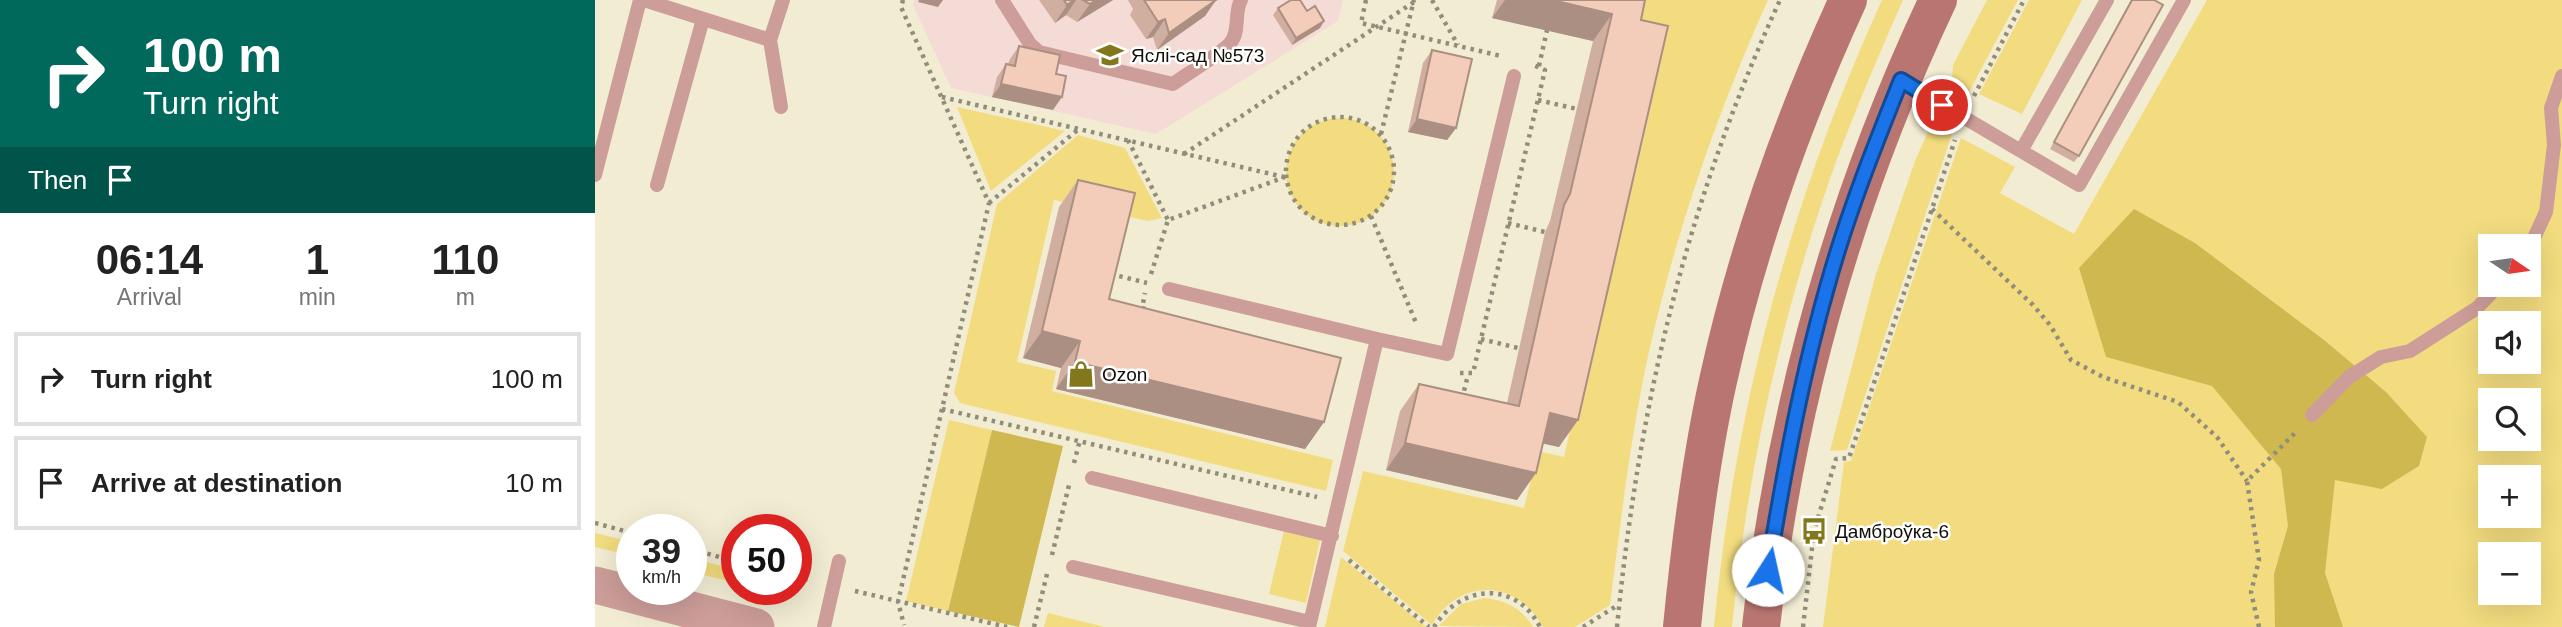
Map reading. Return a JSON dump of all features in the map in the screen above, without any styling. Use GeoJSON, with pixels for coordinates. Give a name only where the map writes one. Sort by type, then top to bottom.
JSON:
{"type":"FeatureCollection","features":[{"type":"Feature","properties":{"kind":"main road"},"geometry":{"type":"LineString","coordinates":[[1682,627],[1703,461],[1718,382],[1741,288],[1800,112],[1848,0]]}},
{"type":"Feature","properties":{"kind":"main road"},"geometry":{"type":"LineString","coordinates":[[1761,627],[1778,510],[1812,346],[1830,276],[1901,80],[1938,0]]}},
{"type":"Feature","properties":{"kind":"street"},"geometry":{"type":"LineString","coordinates":[[595,585],[756,627]]}},
{"type":"Feature","properties":{"kind":"lane"},"geometry":{"type":"LineString","coordinates":[[595,175],[642,0],[770,40]]}},
{"type":"Feature","properties":{"kind":"lane"},"geometry":{"type":"LineString","coordinates":[[781,107],[770,40],[783,0]]}},
{"type":"Feature","properties":{"kind":"lane"},"geometry":{"type":"LineString","coordinates":[[1002,0],[1030,44],[1039,52],[1173,84],[1232,42],[1237,8],[1241,0]]}},
{"type":"Feature","properties":{"kind":"lane"},"geometry":{"type":"LineString","coordinates":[[2021,151],[2107,0]]}},
{"type":"Feature","properties":{"kind":"lane"},"geometry":{"type":"LineString","coordinates":[[1901,80],[2079,185],[2184,0]]}},
{"type":"Feature","properties":{"kind":"lane"},"geometry":{"type":"LineString","coordinates":[[657,185],[702,19]]}},
{"type":"Feature","properties":{"kind":"lane"},"geometry":{"type":"LineString","coordinates":[[1169,289],[1447,354],[1514,76]]}},
{"type":"Feature","properties":{"kind":"lane"},"geometry":{"type":"LineString","coordinates":[[2536,234],[2546,212],[2554,145],[2551,108],[2562,76]]}},
{"type":"Feature","properties":{"kind":"lane"},"geometry":{"type":"LineString","coordinates":[[2312,415],[2350,377],[2381,357],[2410,351],[2477,308],[2487,298]]}},
{"type":"Feature","properties":{"kind":"lane"},"geometry":{"type":"LineString","coordinates":[[1073,566],[1310,625],[1377,339]]}},
{"type":"Feature","properties":{"kind":"lane"},"geometry":{"type":"LineString","coordinates":[[1091,478],[1332,536]]}},
{"type":"Feature","properties":{"kind":"lane"},"geometry":{"type":"LineString","coordinates":[[824,627],[839,561]]}},
{"type":"Feature","properties":{"kind":"path"},"geometry":{"type":"LineString","coordinates":[[903,0],[901,7],[989,203],[898,602],[904,625]]}},
{"type":"Feature","properties":{"kind":"path"},"geometry":{"type":"LineString","coordinates":[[1366,0],[1361,23],[1512,59]]}},
{"type":"Feature","properties":{"kind":"path"},"geometry":{"type":"LineString","coordinates":[[1431,0],[1458,45]]}},
{"type":"Feature","properties":{"kind":"path"},"geometry":{"type":"LineString","coordinates":[[1617,627],[1634,491],[1648,407],[1684,253],[1707,180],[1736,103],[1780,0]]}},
{"type":"Feature","properties":{"kind":"path"},"geometry":{"type":"LineString","coordinates":[[1803,627],[1817,521],[1836,459],[1849,458],[1963,118],[2024,0]]}},
{"type":"Feature","properties":{"kind":"path"},"geometry":{"type":"LineString","coordinates":[[1184,154],[1414,1]]}},
{"type":"Feature","properties":{"kind":"path"},"geometry":{"type":"LineString","coordinates":[[1380,135],[1414,1]]}},
{"type":"Feature","properties":{"kind":"path"},"geometry":{"type":"LineString","coordinates":[[1539,66],[1547,30]]}},
{"type":"Feature","properties":{"kind":"path"},"geometry":{"type":"LineString","coordinates":[[1459,412],[1481,339],[1545,70],[1525,62]]}},
{"type":"Feature","properties":{"kind":"path"},"geometry":{"type":"LineString","coordinates":[[941,97],[1285,177]]}},
{"type":"Feature","properties":{"kind":"path"},"geometry":{"type":"LineString","coordinates":[[1538,100],[1577,109]]}},
{"type":"Feature","properties":{"kind":"path"},"geometry":{"type":"LineString","coordinates":[[1326,118],[1352,118],[1368,124],[1390,149],[1394,166],[1393,183],[1388,198],[1371,216],[1345,226],[1331,226],[1317,221],[1299,208],[1289,193],[1285,177],[1286,161],[1292,145],[1301,133],[1326,118]]}},
{"type":"Feature","properties":{"kind":"path"},"geometry":{"type":"LineString","coordinates":[[989,203],[1080,128]]}},
{"type":"Feature","properties":{"kind":"path"},"geometry":{"type":"LineString","coordinates":[[1128,140],[1168,220],[1142,308],[1149,310]]}},
{"type":"Feature","properties":{"kind":"path"},"geometry":{"type":"LineString","coordinates":[[1168,220],[1285,177]]}},
{"type":"Feature","properties":{"kind":"path"},"geometry":{"type":"LineString","coordinates":[[1932,208],[2032,304],[2050,325],[2071,360],[2103,377],[2178,402],[2217,437],[2247,481],[2259,560],[2251,592],[2259,627]]}},
{"type":"Feature","properties":{"kind":"path"},"geometry":{"type":"LineString","coordinates":[[1371,216],[1427,349]]}},
{"type":"Feature","properties":{"kind":"path"},"geometry":{"type":"LineString","coordinates":[[1508,223],[1545,232]]}},
{"type":"Feature","properties":{"kind":"path"},"geometry":{"type":"LineString","coordinates":[[1104,272],[1148,284]]}},
{"type":"Feature","properties":{"kind":"path"},"geometry":{"type":"LineString","coordinates":[[1481,339],[1518,348]]}},
{"type":"Feature","properties":{"kind":"path"},"geometry":{"type":"LineString","coordinates":[[942,409],[1318,497]]}},
{"type":"Feature","properties":{"kind":"path"},"geometry":{"type":"LineString","coordinates":[[2247,481],[2312,415]]}},
{"type":"Feature","properties":{"kind":"path"},"geometry":{"type":"LineString","coordinates":[[1074,466],[1080,440]]}},
{"type":"Feature","properties":{"kind":"path"},"geometry":{"type":"LineString","coordinates":[[1034,627],[1070,479]]}},
{"type":"Feature","properties":{"kind":"path"},"geometry":{"type":"LineString","coordinates":[[595,523],[616,529]]}},
{"type":"Feature","properties":{"kind":"path"},"geometry":{"type":"LineString","coordinates":[[1340,553],[1431,627],[1458,600],[1477,594],[1497,594],[1516,600],[1540,627]]}},
{"type":"Feature","properties":{"kind":"path"},"geometry":{"type":"LineString","coordinates":[[812,581],[1007,627]]}},
{"type":"Feature","properties":{"kind":"path"},"geometry":{"type":"LineString","coordinates":[[1583,627],[1619,605]]}},
{"type":"Feature","properties":{"kind":"shaded area","name":"Яслі-сад №573"},"geometry":{"type":"Polygon","coordinates":[[[914,0],[1343,0],[1338,21],[1156,134],[951,88],[913,5],[914,0]]]}},
{"type":"Feature","properties":{"kind":"shaded area"},"geometry":{"type":"Polygon","coordinates":[[[1646,0],[1768,0],[1700,170],[1661,302],[1637,411],[1610,605],[1575,627],[1543,627],[1532,611],[1518,600],[1504,593],[1488,590],[1457,598],[1443,609],[1432,625],[1343,551],[1363,471],[1524,508],[1538,451],[1564,457],[1659,34],[1639,29],[1646,0]]]}},
{"type":"Feature","properties":{"kind":"shaded area"},"geometry":{"type":"Polygon","coordinates":[[[1882,0],[1903,0],[1840,151],[1805,254],[1777,359],[1754,465],[1732,627],[1714,627],[1736,464],[1771,306],[1820,152],[1882,0]]]}},
{"type":"Feature","properties":{"kind":"shaded area"},"geometry":{"type":"Polygon","coordinates":[[[1987,0],[2018,0],[1969,92],[1952,79],[1953,65],[1987,0]]]}},
{"type":"Feature","properties":{"kind":"shaded area"},"geometry":{"type":"Polygon","coordinates":[[[2029,0],[2082,0],[2022,114],[1979,94],[2029,0]]]}},
{"type":"Feature","properties":{"kind":"shaded area"},"geometry":{"type":"Polygon","coordinates":[[[2207,0],[2562,0],[2562,627],[1823,627],[1844,462],[1851,461],[1961,138],[2015,167],[2000,193],[2074,234],[2207,0]]]}},
{"type":"Feature","properties":{"kind":"shaded area"},"geometry":{"type":"Polygon","coordinates":[[[957,107],[1065,131],[991,191],[957,107]]]}},
{"type":"Feature","properties":{"kind":"shaded area"},"geometry":{"type":"Polygon","coordinates":[[[1340,118],[1361,122],[1378,134],[1390,151],[1394,172],[1390,193],[1378,210],[1361,222],[1340,226],[1319,222],[1302,210],[1290,193],[1286,172],[1290,151],[1302,134],[1319,122],[1340,118]]]}},
{"type":"Feature","properties":{"kind":"shaded area"},"geometry":{"type":"Polygon","coordinates":[[[1936,127],[1954,128],[1847,450],[1830,451],[1875,277],[1915,161],[1928,132],[1936,127]]]}},
{"type":"Feature","properties":{"kind":"shaded area"},"geometry":{"type":"Polygon","coordinates":[[[1078,135],[1125,148],[1162,218],[1148,221],[1054,200],[1017,362],[1056,371],[1052,391],[1333,460],[1326,491],[960,403],[954,393],[997,204],[1078,135]]]}},
{"type":"Feature","properties":{"kind":"shaded area"},"geometry":{"type":"Polygon","coordinates":[[[2134,209],[2195,243],[2324,340],[2386,392],[2427,437],[2419,466],[2382,489],[2335,480],[2325,573],[2343,627],[2275,627],[2274,574],[2288,526],[2281,469],[2212,386],[2106,357],[2079,268],[2134,209]]]}},
{"type":"Feature","properties":{"kind":"shaded area"},"geometry":{"type":"Polygon","coordinates":[[[949,420],[992,430],[948,611],[906,601],[949,420]]]}},
{"type":"Feature","properties":{"kind":"shaded area"},"geometry":{"type":"Polygon","coordinates":[[[992,430],[1063,446],[1019,627],[948,611],[992,430]]]}},
{"type":"Feature","properties":{"kind":"shaded area"},"geometry":{"type":"Polygon","coordinates":[[[1284,531],[1320,540],[1306,603],[1269,594],[1284,531]]]}},
{"type":"Feature","properties":{"kind":"shaded area"},"geometry":{"type":"Polygon","coordinates":[[[595,533],[616,538],[616,552],[595,547],[595,533]]]}},
{"type":"Feature","properties":{"kind":"shaded area"},"geometry":{"type":"Polygon","coordinates":[[[1341,557],[1426,627],[1325,627],[1341,557]]]}},
{"type":"Feature","properties":{"kind":"shaded area"},"geometry":{"type":"Polygon","coordinates":[[[707,562],[721,566],[721,579],[707,576],[707,562]]]}},
{"type":"Feature","properties":{"kind":"shaded area"},"geometry":{"type":"Polygon","coordinates":[[[1484,598],[1512,606],[1524,615],[1533,627],[1439,626],[1461,604],[1484,598]]]}},
{"type":"Feature","properties":{"kind":"shaded area"},"geometry":{"type":"Polygon","coordinates":[[[1048,613],[1105,627],[1044,627],[1048,613]]]}},
{"type":"Feature","properties":{"kind":"building"},"geometry":{"type":"Polygon","coordinates":[[[1144,0],[1216,0],[1169,33],[1165,19],[1158,22],[1144,0]]]}},
{"type":"Feature","properties":{"kind":"building"},"geometry":{"type":"Polygon","coordinates":[[[1291,0],[1300,0],[1307,11],[1315,6],[1324,21],[1296,38],[1278,8],[1291,0]]]}},
{"type":"Feature","properties":{"kind":"building"},"geometry":{"type":"Polygon","coordinates":[[[1552,0],[1645,0],[1641,20],[1668,26],[1578,420],[1550,413],[1536,473],[1405,443],[1419,384],[1519,406],[1564,205],[1570,194],[1612,14],[1552,0]]]}},
{"type":"Feature","properties":{"kind":"building"},"geometry":{"type":"Polygon","coordinates":[[[2132,0],[2154,0],[2163,5],[2079,156],[2054,142],[2132,0]]]}},
{"type":"Feature","properties":{"kind":"building"},"geometry":{"type":"Polygon","coordinates":[[[1019,46],[1060,55],[1056,74],[1066,76],[1062,97],[1001,84],[1006,64],[1015,66],[1019,46]]]}},
{"type":"Feature","properties":{"kind":"building"},"geometry":{"type":"Polygon","coordinates":[[[1432,50],[1472,59],[1456,128],[1417,119],[1432,50]]]}},
{"type":"Feature","properties":{"kind":"building"},"geometry":{"type":"Polygon","coordinates":[[[1078,180],[1135,193],[1109,299],[1341,358],[1324,422],[1075,362],[1080,341],[1042,331],[1078,180]]]}},
{"type":"Feature","properties":{"kind":"place","name":"Яслі-сад №573"},"geometry":{"type":"Point","coordinates":[1110,55]}},
{"type":"Feature","properties":{"kind":"place","name":"Ozon"},"geometry":{"type":"Point","coordinates":[1081,374]}},
{"type":"Feature","properties":{"kind":"place","name":"Дамброўка-6"},"geometry":{"type":"Point","coordinates":[1814,531]}},
{"type":"Feature","properties":{"kind":"route"},"geometry":{"type":"LineString","coordinates":[[1768,570],[1793,428],[1830,276],[1901,80],[1942,105]]}}]}
